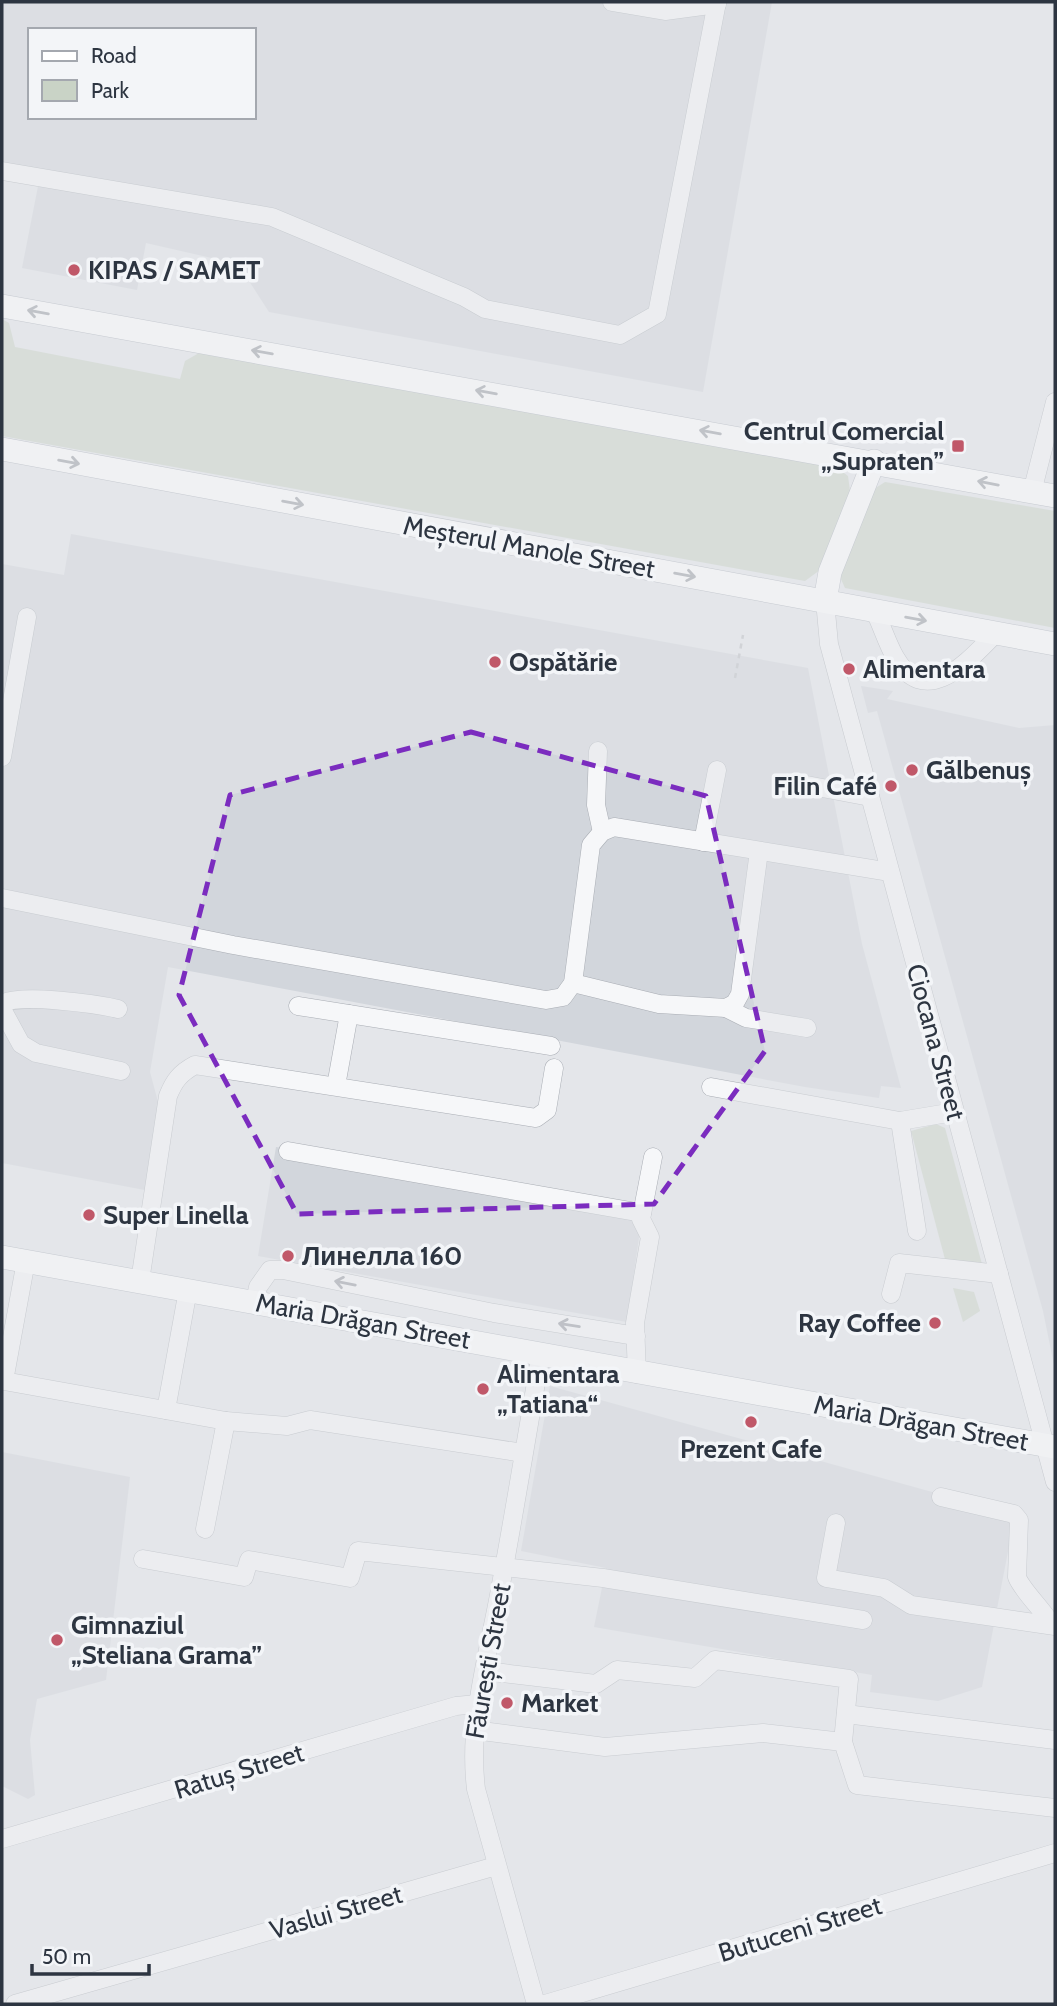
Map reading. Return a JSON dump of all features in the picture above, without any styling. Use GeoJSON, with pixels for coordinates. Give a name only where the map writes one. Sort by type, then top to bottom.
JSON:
{"type":"FeatureCollection","features":[{"type":"Feature","properties":{"kind":"main road"},"geometry":{"type":"LineString","coordinates":[[2,306],[874,461],[1055,496]]}},
{"type":"Feature","properties":{"kind":"main road","name":"Meșterul Manole Street"},"geometry":{"type":"LineString","coordinates":[[2,449],[1055,644]]}},
{"type":"Feature","properties":{"kind":"main road"},"geometry":{"type":"LineString","coordinates":[[825,601],[830,572],[874,461]]}},
{"type":"Feature","properties":{"kind":"main road","name":"Maria Drăgan Street"},"geometry":{"type":"LineString","coordinates":[[2,1257],[541,1354],[637,1374],[1051,1446]]}},
{"type":"Feature","properties":{"kind":"street"},"geometry":{"type":"LineString","coordinates":[[2,171],[272,218],[464,297],[485,309],[620,335],[657,314],[717,3],[665,11],[612,2]]}},
{"type":"Feature","properties":{"kind":"street"},"geometry":{"type":"LineString","coordinates":[[1032,492],[1055,402]]}},
{"type":"Feature","properties":{"kind":"street","name":"Ciocana Street"},"geometry":{"type":"LineString","coordinates":[[825,601],[829,644],[954,1112],[1051,1446],[1055,1482]]}},
{"type":"Feature","properties":{"kind":"street"},"geometry":{"type":"LineString","coordinates":[[875,611],[895,658],[908,673],[923,680],[942,680],[958,671],[996,634]]}},
{"type":"Feature","properties":{"kind":"street"},"geometry":{"type":"LineString","coordinates":[[2,757],[27,617]]}},
{"type":"Feature","properties":{"kind":"street"},"geometry":{"type":"LineString","coordinates":[[598,751],[596,805],[602,832]]}},
{"type":"Feature","properties":{"kind":"street"},"geometry":{"type":"LineString","coordinates":[[703,842],[717,771]]}},
{"type":"Feature","properties":{"kind":"street"},"geometry":{"type":"LineString","coordinates":[[796,783],[870,797]]}},
{"type":"Feature","properties":{"kind":"street"},"geometry":{"type":"LineString","coordinates":[[2,898],[233,945],[546,1000],[563,997],[573,983],[591,845],[602,832],[614,827],[890,872]]}},
{"type":"Feature","properties":{"kind":"street"},"geometry":{"type":"LineString","coordinates":[[726,1007],[735,1003],[740,994],[759,851]]}},
{"type":"Feature","properties":{"kind":"street"},"geometry":{"type":"LineString","coordinates":[[573,983],[659,1004],[726,1007],[746,1018],[807,1028]]}},
{"type":"Feature","properties":{"kind":"street"},"geometry":{"type":"LineString","coordinates":[[118,1009],[71,999],[48,1002],[14,1000],[2,1007],[21,1044],[36,1053],[121,1071]]}},
{"type":"Feature","properties":{"kind":"street"},"geometry":{"type":"LineString","coordinates":[[298,1006],[551,1046]]}},
{"type":"Feature","properties":{"kind":"street"},"geometry":{"type":"LineString","coordinates":[[336,1086],[349,1014]]}},
{"type":"Feature","properties":{"kind":"street"},"geometry":{"type":"LineString","coordinates":[[140,1281],[167,1097],[183,1071],[195,1065],[536,1118],[547,1110],[554,1068]]}},
{"type":"Feature","properties":{"kind":"street"},"geometry":{"type":"LineString","coordinates":[[711,1087],[900,1121],[954,1112]]}},
{"type":"Feature","properties":{"kind":"street"},"geometry":{"type":"LineString","coordinates":[[900,1121],[917,1231]]}},
{"type":"Feature","properties":{"kind":"street"},"geometry":{"type":"LineString","coordinates":[[288,1151],[642,1213]]}},
{"type":"Feature","properties":{"kind":"street"},"geometry":{"type":"LineString","coordinates":[[637,1374],[635,1323],[650,1237],[641,1219],[653,1157]]}},
{"type":"Feature","properties":{"kind":"street"},"geometry":{"type":"LineString","coordinates":[[26,1261],[4,1381],[226,1421],[287,1426],[310,1420],[523,1453]]}},
{"type":"Feature","properties":{"kind":"street"},"geometry":{"type":"LineString","coordinates":[[891,1294],[899,1263],[999,1274]]}},
{"type":"Feature","properties":{"kind":"street"},"geometry":{"type":"LineString","coordinates":[[254,1302],[265,1275],[270,1270],[283,1270],[494,1313],[636,1336]]}},
{"type":"Feature","properties":{"kind":"street"},"geometry":{"type":"LineString","coordinates":[[166,1410],[188,1290]]}},
{"type":"Feature","properties":{"kind":"street","name":"Făurești Street"},"geometry":{"type":"LineString","coordinates":[[536,2004],[476,1789],[473,1761],[477,1704],[504,1569],[541,1354]]}},
{"type":"Feature","properties":{"kind":"street"},"geometry":{"type":"LineString","coordinates":[[205,1529],[226,1421]]}},
{"type":"Feature","properties":{"kind":"street"},"geometry":{"type":"LineString","coordinates":[[941,1497],[1014,1514],[1019,1520],[1017,1577],[1020,1586],[1038,1603],[1054,1625]]}},
{"type":"Feature","properties":{"kind":"street"},"geometry":{"type":"LineString","coordinates":[[836,1523],[826,1578],[884,1588],[911,1605],[1054,1625]]}},
{"type":"Feature","properties":{"kind":"street"},"geometry":{"type":"LineString","coordinates":[[143,1559],[244,1577],[249,1560],[350,1578],[358,1551],[603,1578],[863,1620]]}},
{"type":"Feature","properties":{"kind":"street"},"geometry":{"type":"LineString","coordinates":[[485,1671],[596,1684],[617,1670],[695,1678],[715,1660],[849,1679],[843,1742],[857,1785],[1055,1808]]}},
{"type":"Feature","properties":{"kind":"street","name":"Ratuș Street"},"geometry":{"type":"LineString","coordinates":[[2,1839],[456,1706],[477,1704]]}},
{"type":"Feature","properties":{"kind":"street"},"geometry":{"type":"LineString","coordinates":[[846,1714],[1055,1740]]}},
{"type":"Feature","properties":{"kind":"street"},"geometry":{"type":"LineString","coordinates":[[474,1730],[605,1747],[763,1733],[843,1742]]}},
{"type":"Feature","properties":{"kind":"street","name":"Butuceni Street"},"geometry":{"type":"LineString","coordinates":[[545,2004],[1055,1853]]}},
{"type":"Feature","properties":{"kind":"street","name":"Vaslui Street"},"geometry":{"type":"LineString","coordinates":[[15,2004],[496,1866]]}},
{"type":"Feature","properties":{"kind":"path"},"geometry":{"type":"LineString","coordinates":[[735,678],[743,635]]}},
{"type":"Feature","properties":{"kind":"highlighted area"},"geometry":{"type":"Polygon","coordinates":[[[471,732],[706,796],[765,1051],[654,1204],[297,1214],[179,995],[230,795],[471,732]]]}},
{"type":"Feature","properties":{"kind":"shaded area"},"geometry":{"type":"Polygon","coordinates":[[[2,2],[772,2],[703,392],[269,312],[238,264],[146,243],[137,290],[22,268],[41,171],[2,164],[2,2]]]}},
{"type":"Feature","properties":{"kind":"shaded area"},"geometry":{"type":"Polygon","coordinates":[[[71,534],[808,668],[862,944],[901,1088],[881,1086],[879,1098],[805,1087],[168,967],[150,1072],[161,1113],[150,1191],[2,1163],[2,564],[64,575],[71,534]]]}},
{"type":"Feature","properties":{"kind":"shaded area"},"geometry":{"type":"Polygon","coordinates":[[[861,686],[893,691],[887,699],[1019,728],[1055,725],[1055,1370],[1043,1311],[877,711],[868,713],[861,686]]]}},
{"type":"Feature","properties":{"kind":"shaded area"},"geometry":{"type":"Polygon","coordinates":[[[276,1147],[630,1204],[642,1216],[627,1322],[258,1256],[276,1147]]]}},
{"type":"Feature","properties":{"kind":"shaded area"},"geometry":{"type":"Polygon","coordinates":[[[550,1386],[1015,1515],[982,1687],[938,1701],[870,1692],[872,1675],[594,1627],[606,1568],[521,1551],[550,1386]]]}},
{"type":"Feature","properties":{"kind":"shaded area","name":"Gimnaziul „Steliana Grama”"},"geometry":{"type":"Polygon","coordinates":[[[2,1452],[130,1477],[106,1680],[37,1699],[30,1740],[35,1795],[28,1799],[2,1786],[2,1452]]]}},
{"type":"Feature","properties":{"kind":"green space"},"geometry":{"type":"Polygon","coordinates":[[[2,319],[9,323],[15,347],[180,379],[185,361],[199,353],[836,467],[848,476],[850,491],[820,570],[805,581],[2,436],[2,319]]]}},
{"type":"Feature","properties":{"kind":"green space"},"geometry":{"type":"Polygon","coordinates":[[[885,482],[1055,511],[1055,628],[845,588],[840,577],[874,489],[885,482]]]}},
{"type":"Feature","properties":{"kind":"green space"},"geometry":{"type":"Polygon","coordinates":[[[936,1124],[945,1128],[983,1268],[946,1263],[911,1131],[936,1124]]]}},
{"type":"Feature","properties":{"kind":"green space"},"geometry":{"type":"Polygon","coordinates":[[[953,1288],[974,1292],[980,1311],[963,1322],[953,1288]]]}},
{"type":"Feature","properties":{"kind":"place","name":"KIPAS / SAMET"},"geometry":{"type":"Point","coordinates":[74,270]}},
{"type":"Feature","properties":{"kind":"place","name":"Centrul Comercial „Supraten”"},"geometry":{"type":"Point","coordinates":[958,446]}},
{"type":"Feature","properties":{"kind":"place","name":"Ospătărie"},"geometry":{"type":"Point","coordinates":[495,662]}},
{"type":"Feature","properties":{"kind":"place","name":"Alimentara"},"geometry":{"type":"Point","coordinates":[849,669]}},
{"type":"Feature","properties":{"kind":"place","name":"Gălbenuș"},"geometry":{"type":"Point","coordinates":[912,770]}},
{"type":"Feature","properties":{"kind":"place","name":"Filin Café"},"geometry":{"type":"Point","coordinates":[891,786]}},
{"type":"Feature","properties":{"kind":"place","name":"Super Linella"},"geometry":{"type":"Point","coordinates":[89,1215]}},
{"type":"Feature","properties":{"kind":"place","name":"Линелла 160"},"geometry":{"type":"Point","coordinates":[288,1256]}},
{"type":"Feature","properties":{"kind":"place","name":"Ray Coffee"},"geometry":{"type":"Point","coordinates":[935,1323]}},
{"type":"Feature","properties":{"kind":"place","name":"Alimentara „Tatiana“"},"geometry":{"type":"Point","coordinates":[483,1389]}},
{"type":"Feature","properties":{"kind":"place","name":"Prezent Cafe"},"geometry":{"type":"Point","coordinates":[751,1422]}},
{"type":"Feature","properties":{"kind":"place","name":"Gimnaziul „Steliana Grama”"},"geometry":{"type":"Point","coordinates":[57,1640]}},
{"type":"Feature","properties":{"kind":"place","name":"Market"},"geometry":{"type":"Point","coordinates":[507,1703]}}]}
